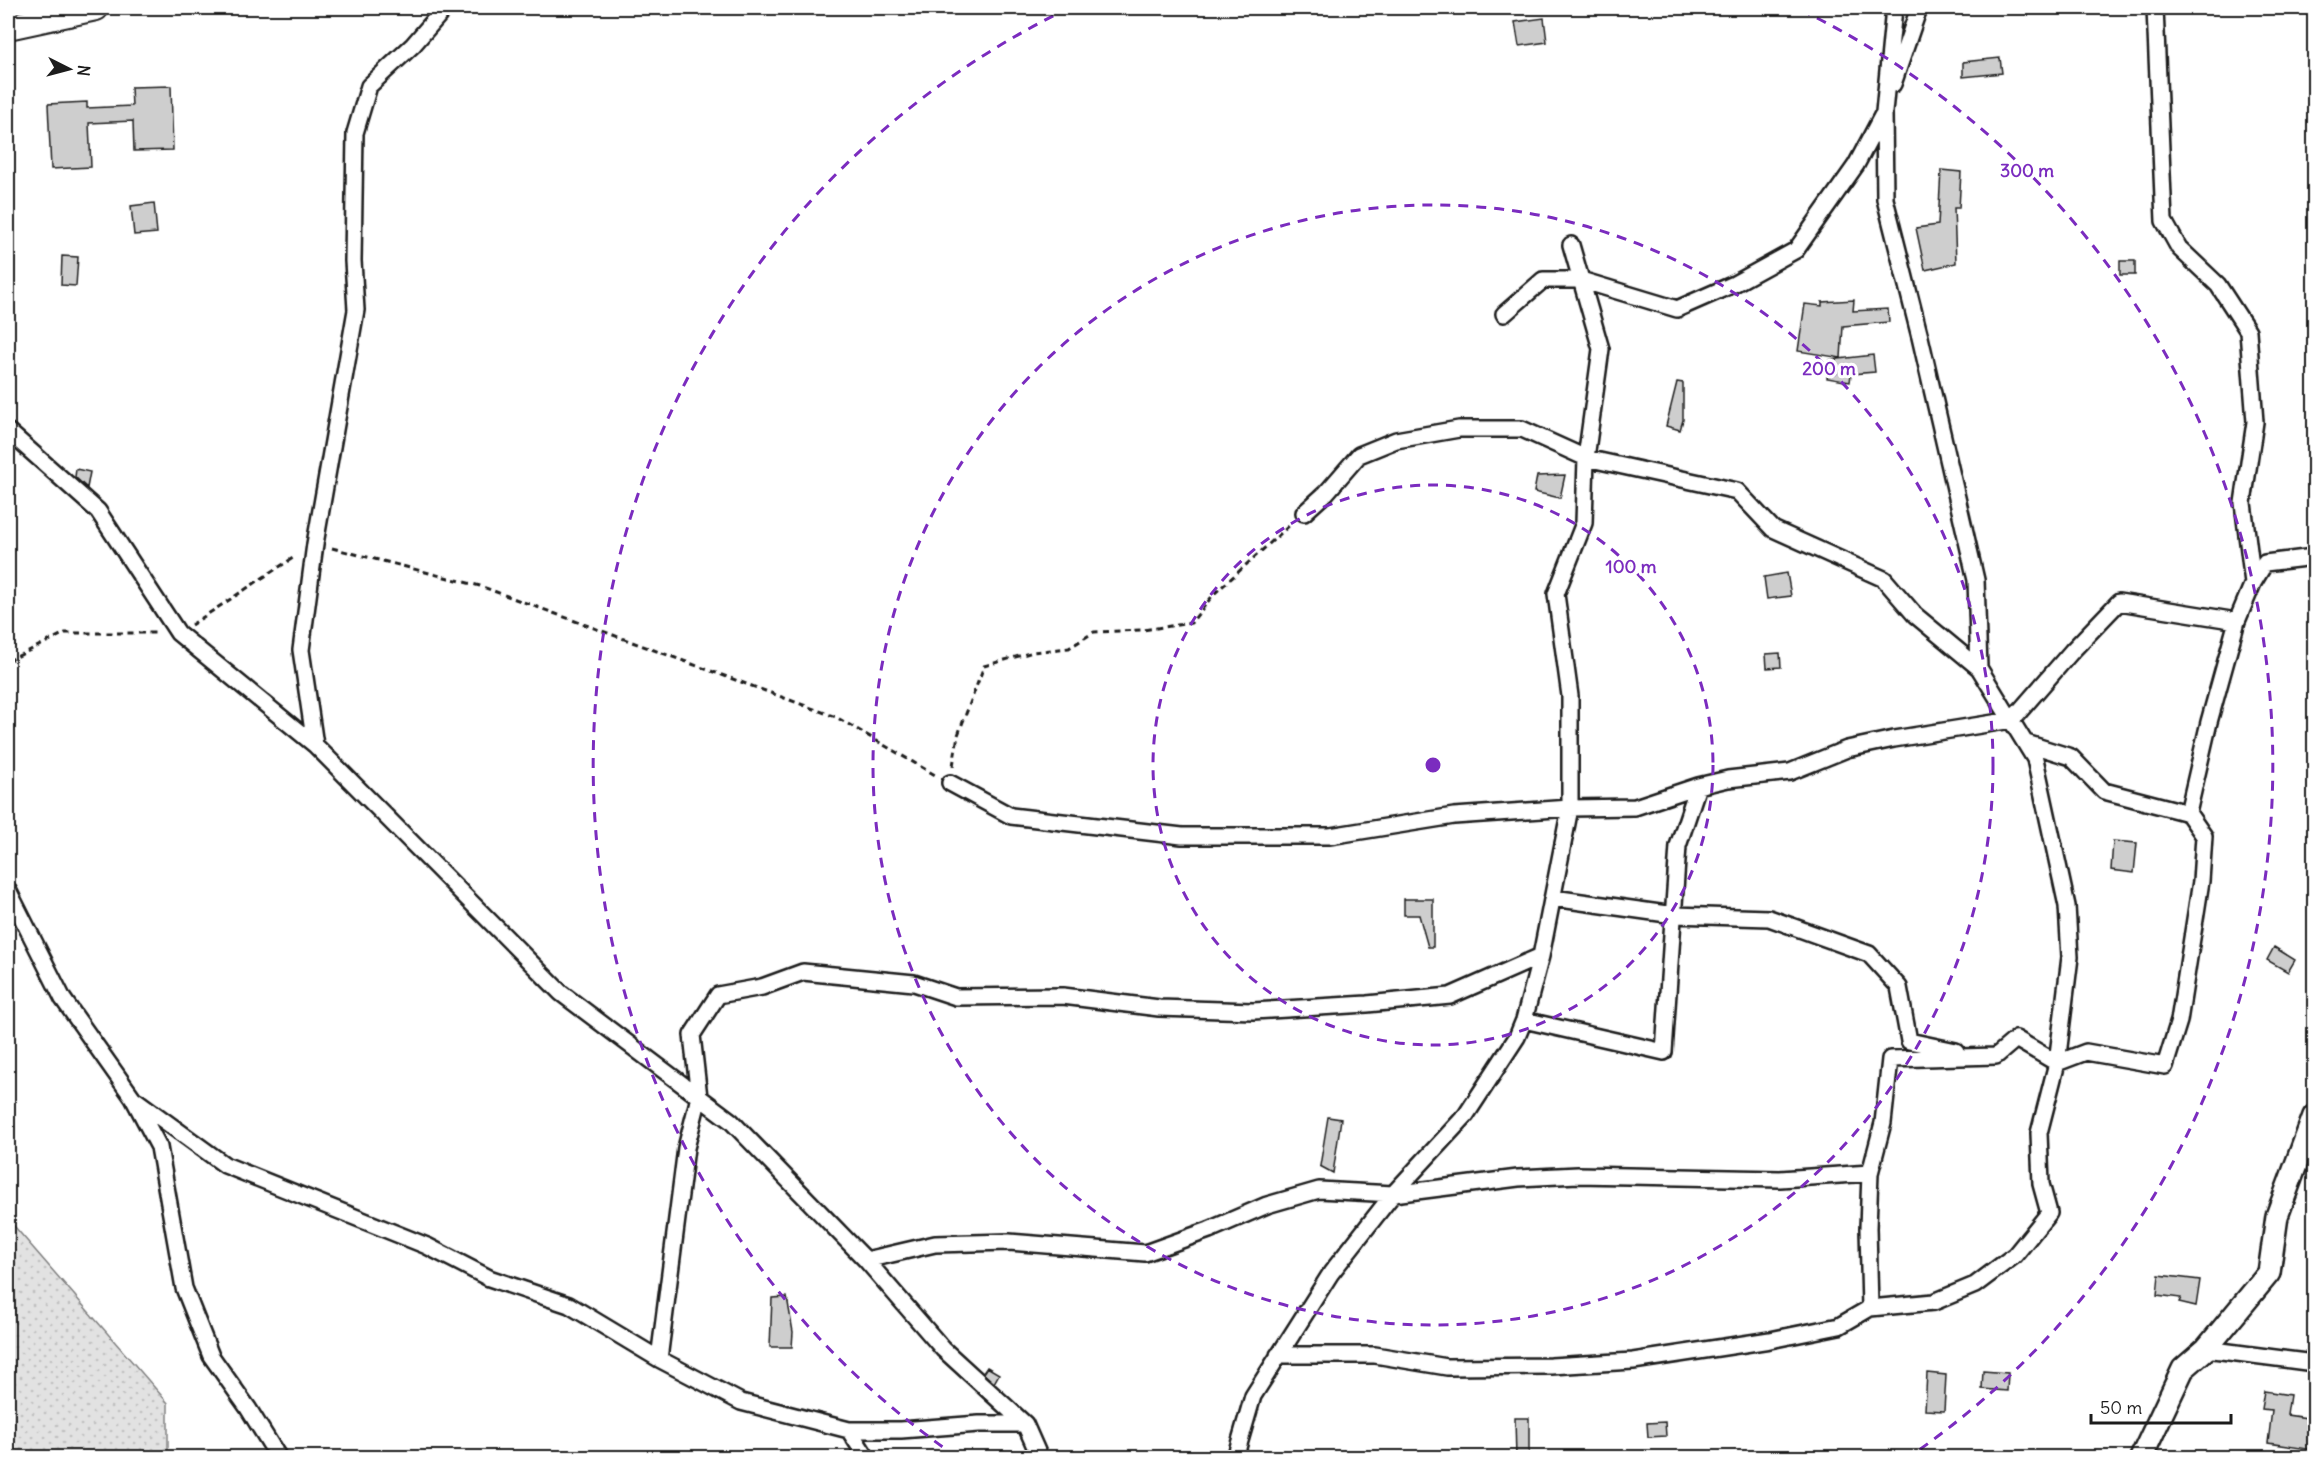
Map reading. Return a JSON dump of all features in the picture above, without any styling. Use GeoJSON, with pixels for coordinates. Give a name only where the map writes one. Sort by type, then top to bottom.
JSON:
{"type":"FeatureCollection","features":[{"type":"Feature","properties":{"kind":"main road"},"geometry":{"type":"LineString","coordinates":[[8,27],[96,8]]}},
{"type":"Feature","properties":{"kind":"street"},"geometry":{"type":"LineString","coordinates":[[315,745],[301,650],[315,544],[356,310],[352,261],[356,132],[369,86],[413,45],[445,8]]}},
{"type":"Feature","properties":{"kind":"street"},"geometry":{"type":"LineString","coordinates":[[1894,8],[1884,112],[1885,199],[1920,337],[1976,580],[1979,668]]}},
{"type":"Feature","properties":{"kind":"street"},"geometry":{"type":"LineString","coordinates":[[1504,314],[1543,280],[1581,280],[1677,309],[1744,279],[1796,250],[1856,165],[1884,112],[1919,8]]}},
{"type":"Feature","properties":{"kind":"street"},"geometry":{"type":"LineString","coordinates":[[2155,8],[2164,221],[2179,248],[2218,285],[2248,331],[2255,422],[2243,503],[2253,583]]}},
{"type":"Feature","properties":{"kind":"street"},"geometry":{"type":"LineString","coordinates":[[1235,1458],[1253,1396],[1331,1273],[1394,1194],[1466,1115],[1516,1037],[1524,1020],[1541,956],[1570,808],[1570,696],[1556,594],[1584,523],[1586,458],[1601,349],[1571,245]]}},
{"type":"Feature","properties":{"kind":"street"},"geometry":{"type":"LineString","coordinates":[[1278,1355],[1375,1355],[1447,1366],[1551,1366],[1633,1361],[1770,1340],[1839,1326],[1870,1308],[1934,1302],[1975,1284],[2015,1255],[2049,1213],[2041,1184],[2039,1133],[2057,1062],[2070,957],[2067,906],[2035,759],[1979,668],[1915,615],[1884,579],[1773,529],[1737,491],[1586,458],[1522,429],[1459,429],[1396,440],[1359,455],[1326,493],[1304,513]]}},
{"type":"Feature","properties":{"kind":"street"},"geometry":{"type":"LineString","coordinates":[[8,431],[98,511],[178,633],[315,745],[561,993],[731,1121],[866,1260],[943,1349],[1025,1424],[1040,1458]]}},
{"type":"Feature","properties":{"kind":"street"},"geometry":{"type":"LineString","coordinates":[[2188,813],[2209,722],[2237,621],[2253,583],[2265,563],[2314,557]]}},
{"type":"Feature","properties":{"kind":"street"},"geometry":{"type":"LineString","coordinates":[[950,783],[1011,816],[1182,836],[1330,836],[1454,816],[1570,808],[1635,807],[1698,786],[1728,779],[1790,772],[1848,749],[1894,739],[2012,720],[2072,651],[2119,602],[2237,621]]}},
{"type":"Feature","properties":{"kind":"street"},"geometry":{"type":"LineString","coordinates":[[1870,1308],[1868,1228],[1870,1173],[1883,1123],[1890,1059],[1996,1056],[2016,1038],[2057,1062],[2086,1052],[2165,1066],[2179,1021],[2201,881],[2204,836],[2188,813],[2104,791],[2071,757],[2026,743]]}},
{"type":"Feature","properties":{"kind":"street"},"geometry":{"type":"LineString","coordinates":[[1524,1020],[1664,1053],[1678,846],[1698,786]]}},
{"type":"Feature","properties":{"kind":"street"},"geometry":{"type":"LineString","coordinates":[[8,890],[63,999],[133,1098],[159,1147],[184,1288],[211,1356],[248,1408],[279,1458]]}},
{"type":"Feature","properties":{"kind":"street"},"geometry":{"type":"LineString","coordinates":[[1553,898],[1674,915],[1769,918],[1869,954],[1899,987],[1909,1041],[1996,1056]]}},
{"type":"Feature","properties":{"kind":"street"},"geometry":{"type":"LineString","coordinates":[[659,1359],[686,1148],[699,1097],[692,1035],[718,995],[762,987],[803,972],[914,983],[956,997],[1063,996],[1159,1008],[1253,1011],[1450,996],[1541,956]]}},
{"type":"Feature","properties":{"kind":"street"},"geometry":{"type":"LineString","coordinates":[[133,1098],[225,1165],[427,1246],[489,1278],[569,1305],[659,1359],[741,1402],[849,1430],[1025,1424]]}},
{"type":"Feature","properties":{"kind":"street"},"geometry":{"type":"LineString","coordinates":[[2141,1458],[2183,1369],[2206,1349],[2269,1273],[2277,1216],[2314,1116]]}},
{"type":"Feature","properties":{"kind":"street"},"geometry":{"type":"LineString","coordinates":[[866,1260],[935,1244],[1009,1242],[1145,1253],[1209,1230],[1267,1205],[1319,1190],[1394,1194],[1518,1178],[1558,1176],[1780,1179],[1870,1173]]}},
{"type":"Feature","properties":{"kind":"street"},"geometry":{"type":"LineString","coordinates":[[2206,1349],[2314,1363]]}},
{"type":"Feature","properties":{"kind":"street"},"geometry":{"type":"LineString","coordinates":[[849,1430],[867,1458]]}},
{"type":"Feature","properties":{"kind":"path"},"geometry":{"type":"LineString","coordinates":[[8,661],[65,633],[178,633],[315,544],[480,586],[836,717],[950,783],[958,735],[984,666],[1033,652],[1069,648],[1094,632],[1143,630],[1191,623],[1214,594],[1304,513]]}},
{"type":"Feature","properties":{"kind":"shaded area"},"geometry":{"type":"Polygon","coordinates":[[[8,1219],[168,1403],[168,1457],[8,1457],[8,1219]]]}},
{"type":"Feature","properties":{"kind":"building"},"geometry":{"type":"Polygon","coordinates":[[[1544,18],[1547,42],[1519,46],[1515,22],[1544,18]]]}},
{"type":"Feature","properties":{"kind":"building"},"geometry":{"type":"Polygon","coordinates":[[[2000,58],[2002,73],[1963,77],[1963,62],[2000,58]]]}},
{"type":"Feature","properties":{"kind":"building"},"geometry":{"type":"Polygon","coordinates":[[[171,86],[173,150],[134,151],[133,121],[89,123],[91,167],[51,169],[48,104],[87,102],[87,108],[132,106],[131,87],[171,86]]]}},
{"type":"Feature","properties":{"kind":"building"},"geometry":{"type":"Polygon","coordinates":[[[1941,170],[1961,172],[1959,208],[1954,208],[1956,263],[1925,270],[1916,228],[1938,225],[1941,170]]]}},
{"type":"Feature","properties":{"kind":"building"},"geometry":{"type":"Polygon","coordinates":[[[154,203],[157,233],[134,235],[131,206],[154,203]]]}},
{"type":"Feature","properties":{"kind":"building"},"geometry":{"type":"Polygon","coordinates":[[[62,256],[78,257],[76,286],[61,285],[62,256]]]}},
{"type":"Feature","properties":{"kind":"building"},"geometry":{"type":"Polygon","coordinates":[[[2120,261],[2135,261],[2135,275],[2120,275],[2120,261]]]}},
{"type":"Feature","properties":{"kind":"building"},"geometry":{"type":"Polygon","coordinates":[[[1854,300],[1853,311],[1888,309],[1889,322],[1843,326],[1841,358],[1798,351],[1805,304],[1822,306],[1822,302],[1854,300]]]}},
{"type":"Feature","properties":{"kind":"building"},"geometry":{"type":"Polygon","coordinates":[[[1873,355],[1875,372],[1851,374],[1850,382],[1827,378],[1830,360],[1873,355]]]}},
{"type":"Feature","properties":{"kind":"building"},"geometry":{"type":"Polygon","coordinates":[[[1677,382],[1683,383],[1683,420],[1680,430],[1666,426],[1677,382]]]}},
{"type":"Feature","properties":{"kind":"building"},"geometry":{"type":"Polygon","coordinates":[[[76,469],[90,472],[87,488],[75,477],[76,469]]]}},
{"type":"Feature","properties":{"kind":"building"},"geometry":{"type":"Polygon","coordinates":[[[1565,475],[1560,498],[1534,492],[1537,476],[1565,475]]]}},
{"type":"Feature","properties":{"kind":"building"},"geometry":{"type":"Polygon","coordinates":[[[1787,573],[1791,596],[1767,599],[1764,577],[1787,573]]]}},
{"type":"Feature","properties":{"kind":"building"},"geometry":{"type":"Polygon","coordinates":[[[1780,653],[1781,667],[1767,668],[1766,654],[1780,653]]]}},
{"type":"Feature","properties":{"kind":"building"},"geometry":{"type":"Polygon","coordinates":[[[2113,841],[2137,843],[2134,873],[2111,870],[2113,841]]]}},
{"type":"Feature","properties":{"kind":"building"},"geometry":{"type":"Polygon","coordinates":[[[1404,899],[1433,899],[1433,947],[1428,947],[1419,915],[1404,915],[1404,899]]]}},
{"type":"Feature","properties":{"kind":"building"},"geometry":{"type":"Polygon","coordinates":[[[2274,947],[2295,960],[2288,972],[2267,960],[2274,947]]]}},
{"type":"Feature","properties":{"kind":"building"},"geometry":{"type":"Polygon","coordinates":[[[1328,1117],[1341,1119],[1333,1173],[1320,1166],[1328,1117]]]}},
{"type":"Feature","properties":{"kind":"building"},"geometry":{"type":"Polygon","coordinates":[[[2159,1275],[2200,1280],[2196,1306],[2179,1302],[2181,1298],[2157,1295],[2159,1275]]]}},
{"type":"Feature","properties":{"kind":"building"},"geometry":{"type":"Polygon","coordinates":[[[787,1297],[793,1332],[792,1347],[770,1347],[772,1298],[787,1297]]]}},
{"type":"Feature","properties":{"kind":"building"},"geometry":{"type":"Polygon","coordinates":[[[987,1367],[999,1374],[994,1383],[983,1373],[987,1367]]]}},
{"type":"Feature","properties":{"kind":"building"},"geometry":{"type":"Polygon","coordinates":[[[1983,1371],[2008,1373],[2007,1391],[1982,1389],[1983,1371]]]}},
{"type":"Feature","properties":{"kind":"building"},"geometry":{"type":"Polygon","coordinates":[[[1927,1373],[1946,1375],[1944,1411],[1925,1410],[1927,1373]]]}},
{"type":"Feature","properties":{"kind":"building"},"geometry":{"type":"Polygon","coordinates":[[[2264,1391],[2290,1395],[2287,1415],[2314,1419],[2314,1450],[2268,1443],[2272,1410],[2261,1409],[2264,1391]]]}},
{"type":"Feature","properties":{"kind":"building"},"geometry":{"type":"Polygon","coordinates":[[[1515,1418],[1529,1418],[1529,1458],[1516,1458],[1515,1418]]]}},
{"type":"Feature","properties":{"kind":"building"},"geometry":{"type":"Polygon","coordinates":[[[1665,1422],[1666,1436],[1648,1437],[1647,1423],[1665,1422]]]}}]}
